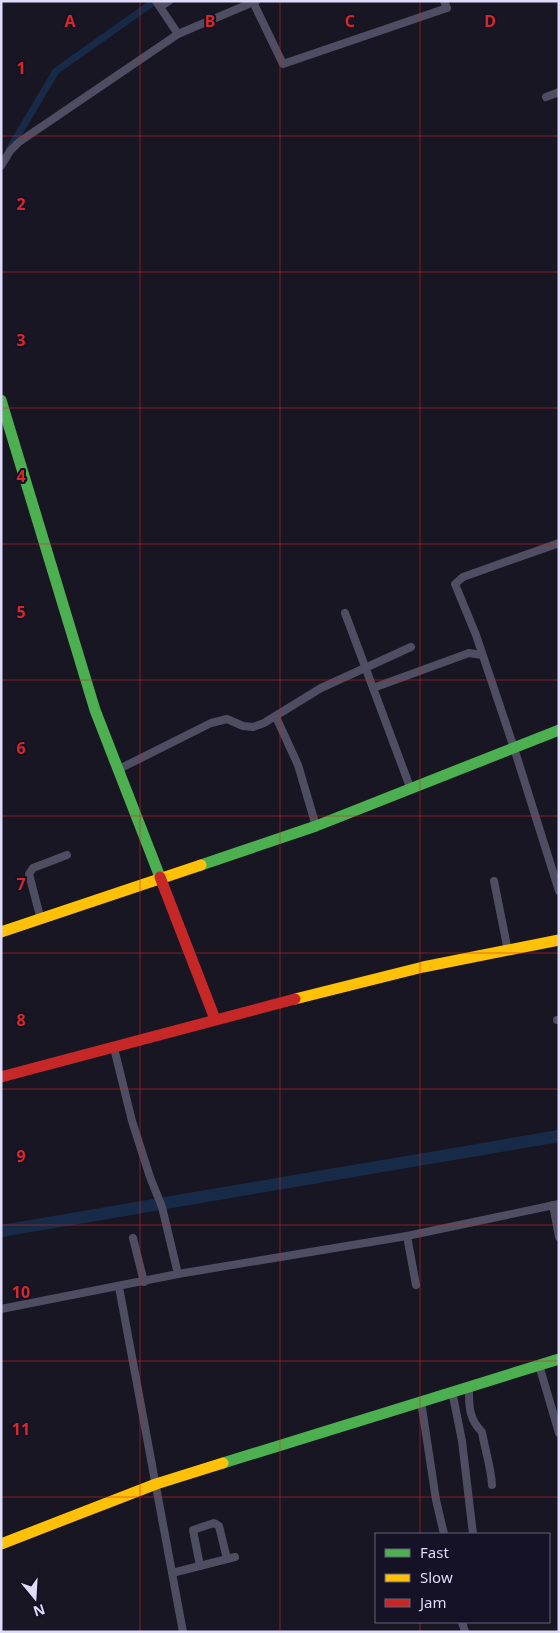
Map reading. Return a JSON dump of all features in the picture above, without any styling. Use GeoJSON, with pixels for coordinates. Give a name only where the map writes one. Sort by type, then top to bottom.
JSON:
{"type":"FeatureCollection","features":[{"type":"Feature","properties":{"kind":"street"},"geometry":{"type":"LineString","coordinates":[[169,1],[158,4],[178,34]]}},
{"type":"Feature","properties":{"kind":"street"},"geometry":{"type":"LineString","coordinates":[[1,166],[10,151],[19,142],[178,34],[254,2],[283,64],[447,8],[444,1]]}},
{"type":"Feature","properties":{"kind":"street"},"geometry":{"type":"LineString","coordinates":[[546,97],[559,92]]}},
{"type":"Feature","properties":{"kind":"street"},"geometry":{"type":"LineString","coordinates":[[1,400],[83,672],[117,770],[215,1019]]}},
{"type":"Feature","properties":{"kind":"street"},"geometry":{"type":"LineString","coordinates":[[559,543],[463,577],[456,582],[457,590],[514,748],[559,891]]}},
{"type":"Feature","properties":{"kind":"street"},"geometry":{"type":"LineString","coordinates":[[345,613],[410,787]]}},
{"type":"Feature","properties":{"kind":"street"},"geometry":{"type":"LineString","coordinates":[[117,770],[211,724],[227,719],[243,726],[253,727],[276,717],[322,688],[411,647]]}},
{"type":"Feature","properties":{"kind":"street"},"geometry":{"type":"LineString","coordinates":[[373,688],[469,653],[482,655]]}},
{"type":"Feature","properties":{"kind":"street"},"geometry":{"type":"LineString","coordinates":[[276,717],[298,765],[316,826]]}},
{"type":"Feature","properties":{"kind":"street"},"geometry":{"type":"LineString","coordinates":[[1,932],[316,826],[410,787],[559,730]]}},
{"type":"Feature","properties":{"kind":"street"},"geometry":{"type":"LineString","coordinates":[[41,920],[29,874],[33,868],[66,855]]}},
{"type":"Feature","properties":{"kind":"street"},"geometry":{"type":"LineString","coordinates":[[494,880],[508,951]]}},
{"type":"Feature","properties":{"kind":"street"},"geometry":{"type":"LineString","coordinates":[[1,1077],[114,1048],[215,1019],[424,967],[559,940]]}},
{"type":"Feature","properties":{"kind":"street"},"geometry":{"type":"LineString","coordinates":[[114,1048],[132,1121],[162,1207],[178,1274]]}},
{"type":"Feature","properties":{"kind":"street"},"geometry":{"type":"LineString","coordinates":[[1,1309],[178,1274],[407,1236],[556,1204],[559,1237]]}},
{"type":"Feature","properties":{"kind":"street"},"geometry":{"type":"LineString","coordinates":[[407,1236],[416,1285]]}},
{"type":"Feature","properties":{"kind":"street"},"geometry":{"type":"LineString","coordinates":[[133,1238],[144,1282]]}},
{"type":"Feature","properties":{"kind":"street"},"geometry":{"type":"LineString","coordinates":[[119,1287],[183,1632]]}},
{"type":"Feature","properties":{"kind":"street"},"geometry":{"type":"LineString","coordinates":[[1,1544],[156,1484],[559,1359]]}},
{"type":"Feature","properties":{"kind":"street"},"geometry":{"type":"LineString","coordinates":[[539,1365],[559,1433]]}},
{"type":"Feature","properties":{"kind":"street"},"geometry":{"type":"LineString","coordinates":[[469,1386],[471,1417],[473,1424],[482,1432],[486,1459],[491,1470],[492,1485]]}},
{"type":"Feature","properties":{"kind":"street"},"geometry":{"type":"LineString","coordinates":[[452,1391],[462,1441],[473,1533]]}},
{"type":"Feature","properties":{"kind":"street"},"geometry":{"type":"LineString","coordinates":[[420,1401],[436,1500],[444,1533]]}},
{"type":"Feature","properties":{"kind":"street"},"geometry":{"type":"LineString","coordinates":[[172,1573],[200,1566],[231,1558],[219,1526],[214,1523],[193,1530],[200,1566]]}},
{"type":"Feature","properties":{"kind":"waterway"},"geometry":{"type":"LineString","coordinates":[[10,148],[56,71],[155,1]]}},
{"type":"Feature","properties":{"kind":"waterway"},"geometry":{"type":"LineString","coordinates":[[1,1231],[559,1136]]}},
{"type":"Feature","properties":{"kind":"traffic: fast"},"geometry":{"type":"LineString","coordinates":[[1,400],[95,710],[160,877]]}},
{"type":"Feature","properties":{"kind":"traffic: fast"},"geometry":{"type":"LineString","coordinates":[[201,865],[316,826],[559,730]]}},
{"type":"Feature","properties":{"kind":"traffic: fast"},"geometry":{"type":"LineString","coordinates":[[223,1463],[559,1359]]}},
{"type":"Feature","properties":{"kind":"traffic: slow"},"geometry":{"type":"LineString","coordinates":[[1,932],[201,865]]}},
{"type":"Feature","properties":{"kind":"traffic: slow"},"geometry":{"type":"LineString","coordinates":[[295,999],[423,967],[559,940]]}},
{"type":"Feature","properties":{"kind":"traffic: slow"},"geometry":{"type":"LineString","coordinates":[[1,1544],[156,1484],[223,1463]]}},
{"type":"Feature","properties":{"kind":"traffic: jam"},"geometry":{"type":"LineString","coordinates":[[160,877],[215,1019]]}},
{"type":"Feature","properties":{"kind":"traffic: jam"},"geometry":{"type":"LineString","coordinates":[[1,1077],[295,999]]}}]}
